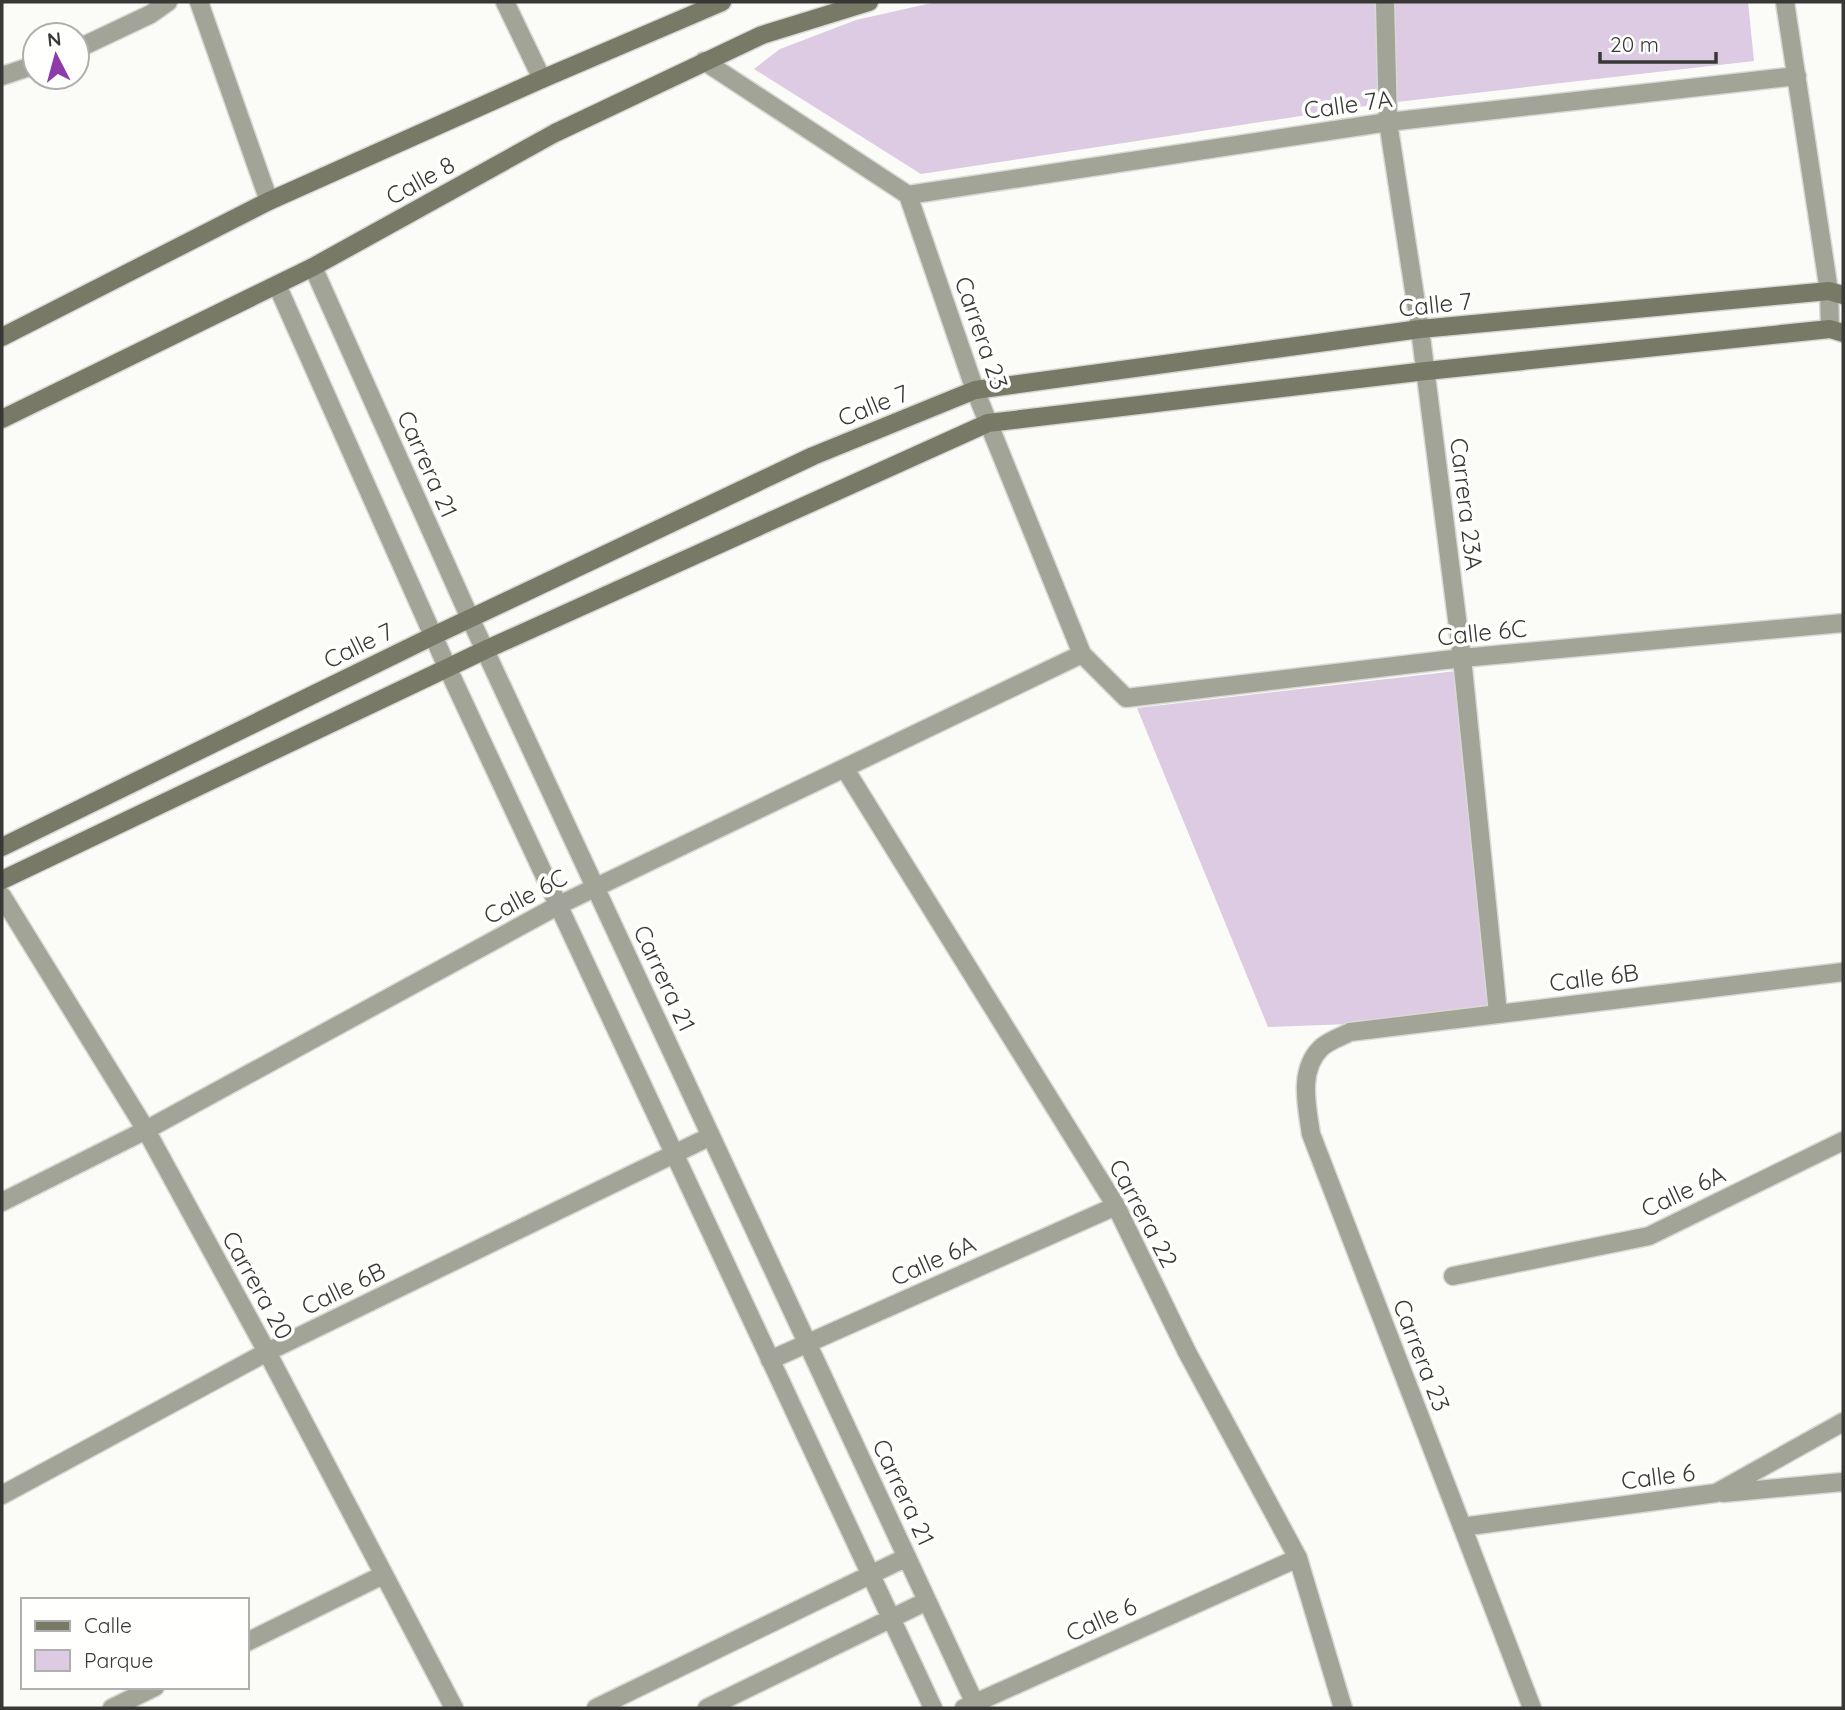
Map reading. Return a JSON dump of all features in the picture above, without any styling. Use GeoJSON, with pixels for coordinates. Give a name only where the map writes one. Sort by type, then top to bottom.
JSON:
{"type":"FeatureCollection","features":[{"type":"Feature","properties":{"kind":"main road","name":"Calle 8"},"geometry":{"type":"LineString","coordinates":[[2,337],[269,201],[722,2]]}},
{"type":"Feature","properties":{"kind":"main road","name":"Calle 8"},"geometry":{"type":"LineString","coordinates":[[2,419],[313,267],[555,133],[704,61],[762,35],[869,2]]}},
{"type":"Feature","properties":{"kind":"main road","name":"Calle 7"},"geometry":{"type":"LineString","coordinates":[[2,846],[470,618],[813,456],[975,390],[1420,329],[1836,293]]}},
{"type":"Feature","properties":{"kind":"main road"},"geometry":{"type":"LineString","coordinates":[[2,880],[485,650],[988,423],[1426,371],[1837,331]]}},
{"type":"Feature","properties":{"kind":"street"},"geometry":{"type":"LineString","coordinates":[[91,42],[151,14],[167,2]]}},
{"type":"Feature","properties":{"kind":"street"},"geometry":{"type":"LineString","coordinates":[[199,2],[269,201]]}},
{"type":"Feature","properties":{"kind":"street"},"geometry":{"type":"LineString","coordinates":[[505,2],[542,79]]}},
{"type":"Feature","properties":{"kind":"street","name":"Carrera 23A"},"geometry":{"type":"LineString","coordinates":[[1385,2],[1388,122],[1426,371],[1462,658],[1498,1013]]}},
{"type":"Feature","properties":{"kind":"street"},"geometry":{"type":"LineString","coordinates":[[1785,2],[1836,293],[1837,331]]}},
{"type":"Feature","properties":{"kind":"street"},"geometry":{"type":"LineString","coordinates":[[704,61],[908,195]]}},
{"type":"Feature","properties":{"kind":"street"},"geometry":{"type":"LineString","coordinates":[[2,76],[21,70]]}},
{"type":"Feature","properties":{"kind":"street","name":"Calle 7A"},"geometry":{"type":"LineString","coordinates":[[908,195],[1388,122],[1797,76]]}},
{"type":"Feature","properties":{"kind":"street","name":"Carrera 23"},"geometry":{"type":"LineString","coordinates":[[908,195],[975,390],[1082,654],[1126,698]]}},
{"type":"Feature","properties":{"kind":"street","name":"Carrera 21"},"geometry":{"type":"LineString","coordinates":[[313,267],[470,618],[907,1557],[972,1706]]}},
{"type":"Feature","properties":{"kind":"street"},"geometry":{"type":"LineString","coordinates":[[277,285],[448,669],[933,1708]]}},
{"type":"Feature","properties":{"kind":"street","name":"Calle 6C"},"geometry":{"type":"LineString","coordinates":[[1126,698],[1462,658],[1843,623]]}},
{"type":"Feature","properties":{"kind":"street","name":"Calle 6C"},"geometry":{"type":"LineString","coordinates":[[2,1202],[146,1130],[559,905],[1082,654]]}},
{"type":"Feature","properties":{"kind":"street","name":"Carrera 22"},"geometry":{"type":"LineString","coordinates":[[845,769],[1116,1206],[1187,1352],[1297,1558],[1343,1708]]}},
{"type":"Feature","properties":{"kind":"street","name":"Carrera 20"},"geometry":{"type":"LineString","coordinates":[[2,896],[146,1130],[267,1352],[454,1708]]}},
{"type":"Feature","properties":{"kind":"street","name":"Calle 6B"},"geometry":{"type":"LineString","coordinates":[[1350,1032],[1843,972]]}},
{"type":"Feature","properties":{"kind":"street","name":"Carrera 23"},"geometry":{"type":"LineString","coordinates":[[1350,1032],[1321,1048],[1310,1065],[1305,1090],[1311,1134],[1532,1708]]}},
{"type":"Feature","properties":{"kind":"street","name":"Calle 6B"},"geometry":{"type":"LineString","coordinates":[[2,1495],[267,1352],[711,1136]]}},
{"type":"Feature","properties":{"kind":"street","name":"Calle 6A"},"geometry":{"type":"LineString","coordinates":[[1453,1276],[1649,1236],[1843,1141]]}},
{"type":"Feature","properties":{"kind":"street","name":"Calle 6A"},"geometry":{"type":"LineString","coordinates":[[770,1360],[1116,1206]]}},
{"type":"Feature","properties":{"kind":"street","name":"Calle 6"},"geometry":{"type":"LineString","coordinates":[[1462,1527],[1716,1493],[1843,1422]]}},
{"type":"Feature","properties":{"kind":"street"},"geometry":{"type":"LineString","coordinates":[[1716,1493],[1843,1482]]}},
{"type":"Feature","properties":{"kind":"street"},"geometry":{"type":"LineString","coordinates":[[596,1708],[907,1557]]}},
{"type":"Feature","properties":{"kind":"street","name":"Calle 6"},"geometry":{"type":"LineString","coordinates":[[972,1706],[1297,1558]]}},
{"type":"Feature","properties":{"kind":"street"},"geometry":{"type":"LineString","coordinates":[[248,1642],[383,1575]]}},
{"type":"Feature","properties":{"kind":"street"},"geometry":{"type":"LineString","coordinates":[[707,1708],[927,1601]]}},
{"type":"Feature","properties":{"kind":"street"},"geometry":{"type":"LineString","coordinates":[[112,1708],[151,1689]]}},
{"type":"Feature","properties":{"kind":"green space"},"geometry":{"type":"Polygon","coordinates":[[[936,2],[1748,2],[1754,61],[1379,104],[921,174],[754,69],[780,49],[856,20],[936,2]]]}},
{"type":"Feature","properties":{"kind":"green space"},"geometry":{"type":"Polygon","coordinates":[[[1456,671],[1489,1006],[1349,1024],[1268,1027],[1137,708],[1456,671]]]}}]}
